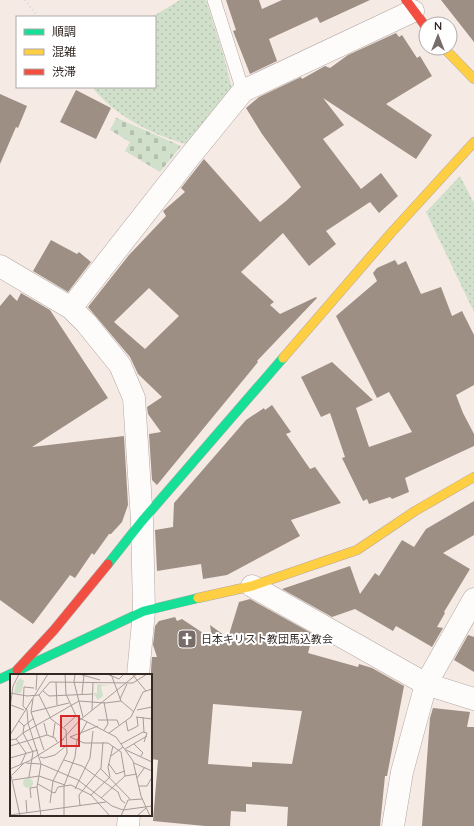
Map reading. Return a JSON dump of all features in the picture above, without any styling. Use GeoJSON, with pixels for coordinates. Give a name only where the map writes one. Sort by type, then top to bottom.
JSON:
{"type":"FeatureCollection","features":[{"type":"Feature","properties":{"kind":"street"},"geometry":{"type":"LineString","coordinates":[[71,308],[186,160],[243,91],[415,13]]}},
{"type":"Feature","properties":{"kind":"street"},"geometry":{"type":"LineString","coordinates":[[452,56],[474,79]]}},
{"type":"Feature","properties":{"kind":"street"},"geometry":{"type":"LineString","coordinates":[[18,670],[54,630],[142,521],[391,233],[474,142]]}},
{"type":"Feature","properties":{"kind":"street"},"geometry":{"type":"LineString","coordinates":[[0,266],[71,308],[86,323],[120,365],[132,388],[134,398],[142,521],[144,612],[138,674]]}},
{"type":"Feature","properties":{"kind":"street"},"geometry":{"type":"LineString","coordinates":[[0,679],[144,612],[252,586],[357,550],[415,511],[474,477]]}},
{"type":"Feature","properties":{"kind":"street"},"geometry":{"type":"LineString","coordinates":[[252,586],[426,684],[474,699]]}},
{"type":"Feature","properties":{"kind":"street"},"geometry":{"type":"LineString","coordinates":[[393,826],[402,772],[426,684],[474,599]]}},
{"type":"Feature","properties":{"kind":"street"},"geometry":{"type":"LineString","coordinates":[[128,826],[129,816]]}},
{"type":"Feature","properties":{"kind":"lane"},"geometry":{"type":"LineString","coordinates":[[214,0],[243,91]]}},
{"type":"Feature","properties":{"kind":"path"},"geometry":{"type":"LineString","coordinates":[[25,0],[37,16]]}},
{"type":"Feature","properties":{"kind":"path"},"geometry":{"type":"LineString","coordinates":[[440,180],[474,247]]}},
{"type":"Feature","properties":{"kind":"green space"},"geometry":{"type":"Polygon","coordinates":[[[180,0],[206,0],[224,57],[233,93],[186,144],[160,135],[134,123],[111,106],[93,88],[156,88],[156,16],[154,16],[180,0]]]}},
{"type":"Feature","properties":{"kind":"green space"},"geometry":{"type":"Polygon","coordinates":[[[116,118],[181,146],[160,172],[125,151],[130,142],[110,130],[116,118]]]}},
{"type":"Feature","properties":{"kind":"green space"},"geometry":{"type":"Polygon","coordinates":[[[460,176],[474,203],[474,312],[426,212],[460,176]]]}},
{"type":"Feature","properties":{"kind":"building"},"geometry":{"type":"Polygon","coordinates":[[[226,0],[259,0],[262,9],[282,0],[370,0],[320,23],[317,17],[269,39],[277,61],[250,74],[233,31],[236,30],[226,0]]]}},
{"type":"Feature","properties":{"kind":"building"},"geometry":{"type":"Polygon","coordinates":[[[441,0],[474,0],[474,42],[458,22],[458,16],[454,16],[441,0]]]}},
{"type":"Feature","properties":{"kind":"building"},"geometry":{"type":"Polygon","coordinates":[[[396,33],[399,37],[402,35],[417,58],[420,56],[432,76],[386,104],[432,135],[416,159],[323,98],[344,125],[323,139],[361,189],[381,173],[398,196],[379,213],[370,202],[326,231],[336,244],[309,266],[283,233],[241,272],[274,302],[270,305],[280,314],[316,297],[317,298],[257,361],[258,362],[157,485],[152,480],[149,434],[161,432],[148,414],[147,407],[162,397],[138,374],[130,357],[88,307],[129,255],[166,216],[163,211],[185,192],[181,188],[204,159],[260,222],[301,187],[262,134],[246,108],[259,97],[301,77],[302,79],[325,66],[330,68],[348,55],[396,33]],[[149,288],[114,322],[145,349],[179,316],[149,288]]]}},
{"type":"Feature","properties":{"kind":"building"},"geometry":{"type":"Polygon","coordinates":[[[76,90],[111,108],[96,139],[60,122],[76,90]]]}},
{"type":"Feature","properties":{"kind":"building"},"geometry":{"type":"Polygon","coordinates":[[[0,94],[27,106],[0,164],[0,94]]]}},
{"type":"Feature","properties":{"kind":"building"},"geometry":{"type":"Polygon","coordinates":[[[51,240],[77,254],[79,252],[91,262],[68,292],[33,271],[51,240]]]}},
{"type":"Feature","properties":{"kind":"building"},"geometry":{"type":"Polygon","coordinates":[[[395,260],[398,265],[406,261],[421,294],[441,287],[452,316],[462,311],[474,335],[474,385],[456,395],[474,434],[474,446],[405,478],[409,492],[392,499],[390,497],[369,504],[367,499],[363,501],[342,458],[345,457],[330,413],[321,417],[301,377],[332,362],[373,400],[356,408],[369,447],[412,432],[389,392],[377,398],[336,316],[377,281],[373,273],[377,268],[395,260]]]}},
{"type":"Feature","properties":{"kind":"building"},"geometry":{"type":"Polygon","coordinates":[[[21,293],[50,310],[108,398],[32,447],[124,436],[128,505],[122,522],[111,534],[109,534],[94,555],[92,553],[75,578],[70,575],[33,624],[0,600],[0,306],[10,294],[17,301],[21,293]]]}},
{"type":"Feature","properties":{"kind":"building"},"geometry":{"type":"Polygon","coordinates":[[[272,405],[291,432],[286,434],[310,469],[315,467],[341,503],[291,520],[300,536],[227,575],[203,579],[201,564],[157,571],[155,530],[173,527],[174,503],[246,420],[264,408],[265,410],[272,405]]]}},
{"type":"Feature","properties":{"kind":"building"},"geometry":{"type":"Polygon","coordinates":[[[474,501],[474,535],[443,553],[470,569],[444,612],[445,613],[437,627],[443,628],[432,647],[396,626],[393,631],[355,609],[332,617],[282,589],[350,566],[360,594],[375,573],[379,576],[402,540],[414,547],[426,529],[474,501]]]}},
{"type":"Feature","properties":{"kind":"building"},"geometry":{"type":"Polygon","coordinates":[[[250,599],[313,634],[308,653],[358,667],[359,664],[372,668],[404,686],[387,776],[385,776],[380,826],[287,826],[288,807],[246,804],[246,812],[231,811],[230,826],[205,826],[153,821],[158,760],[152,759],[151,670],[152,657],[157,657],[153,645],[155,626],[159,621],[175,617],[177,621],[182,619],[212,639],[210,625],[228,638],[239,602],[250,599]],[[213,704],[208,764],[252,767],[252,762],[292,764],[302,711],[213,704]]]}},
{"type":"Feature","properties":{"kind":"building"},"geometry":{"type":"Polygon","coordinates":[[[468,635],[474,637],[474,672],[454,660],[468,635]]]}},
{"type":"Feature","properties":{"kind":"building"},"geometry":{"type":"Polygon","coordinates":[[[433,708],[470,712],[467,727],[474,727],[474,826],[422,826],[430,718],[433,708]]]}},
{"type":"Feature","properties":{"kind":"traffic: fast"},"geometry":{"type":"LineString","coordinates":[[108,564],[142,521],[283,358]]}},
{"type":"Feature","properties":{"kind":"traffic: fast"},"geometry":{"type":"LineString","coordinates":[[11,674],[144,611],[198,598]]}},
{"type":"Feature","properties":{"kind":"traffic: fast"},"geometry":{"type":"LineString","coordinates":[[0,679],[10,674]]}},
{"type":"Feature","properties":{"kind":"traffic: slow"},"geometry":{"type":"LineString","coordinates":[[452,56],[474,79]]}},
{"type":"Feature","properties":{"kind":"traffic: slow"},"geometry":{"type":"LineString","coordinates":[[283,358],[391,233],[474,142]]}},
{"type":"Feature","properties":{"kind":"traffic: slow"},"geometry":{"type":"LineString","coordinates":[[198,598],[252,586],[357,550],[415,511],[474,477]]}},
{"type":"Feature","properties":{"kind":"traffic: jam"},"geometry":{"type":"LineString","coordinates":[[406,0],[418,16]]}},
{"type":"Feature","properties":{"kind":"traffic: jam"},"geometry":{"type":"LineString","coordinates":[[17,670],[54,630],[108,564]]}},
{"type":"Feature","properties":{"kind":"place","name":"日本キリスト教団馬込教会"},"geometry":{"type":"Point","coordinates":[187,639]}}]}
